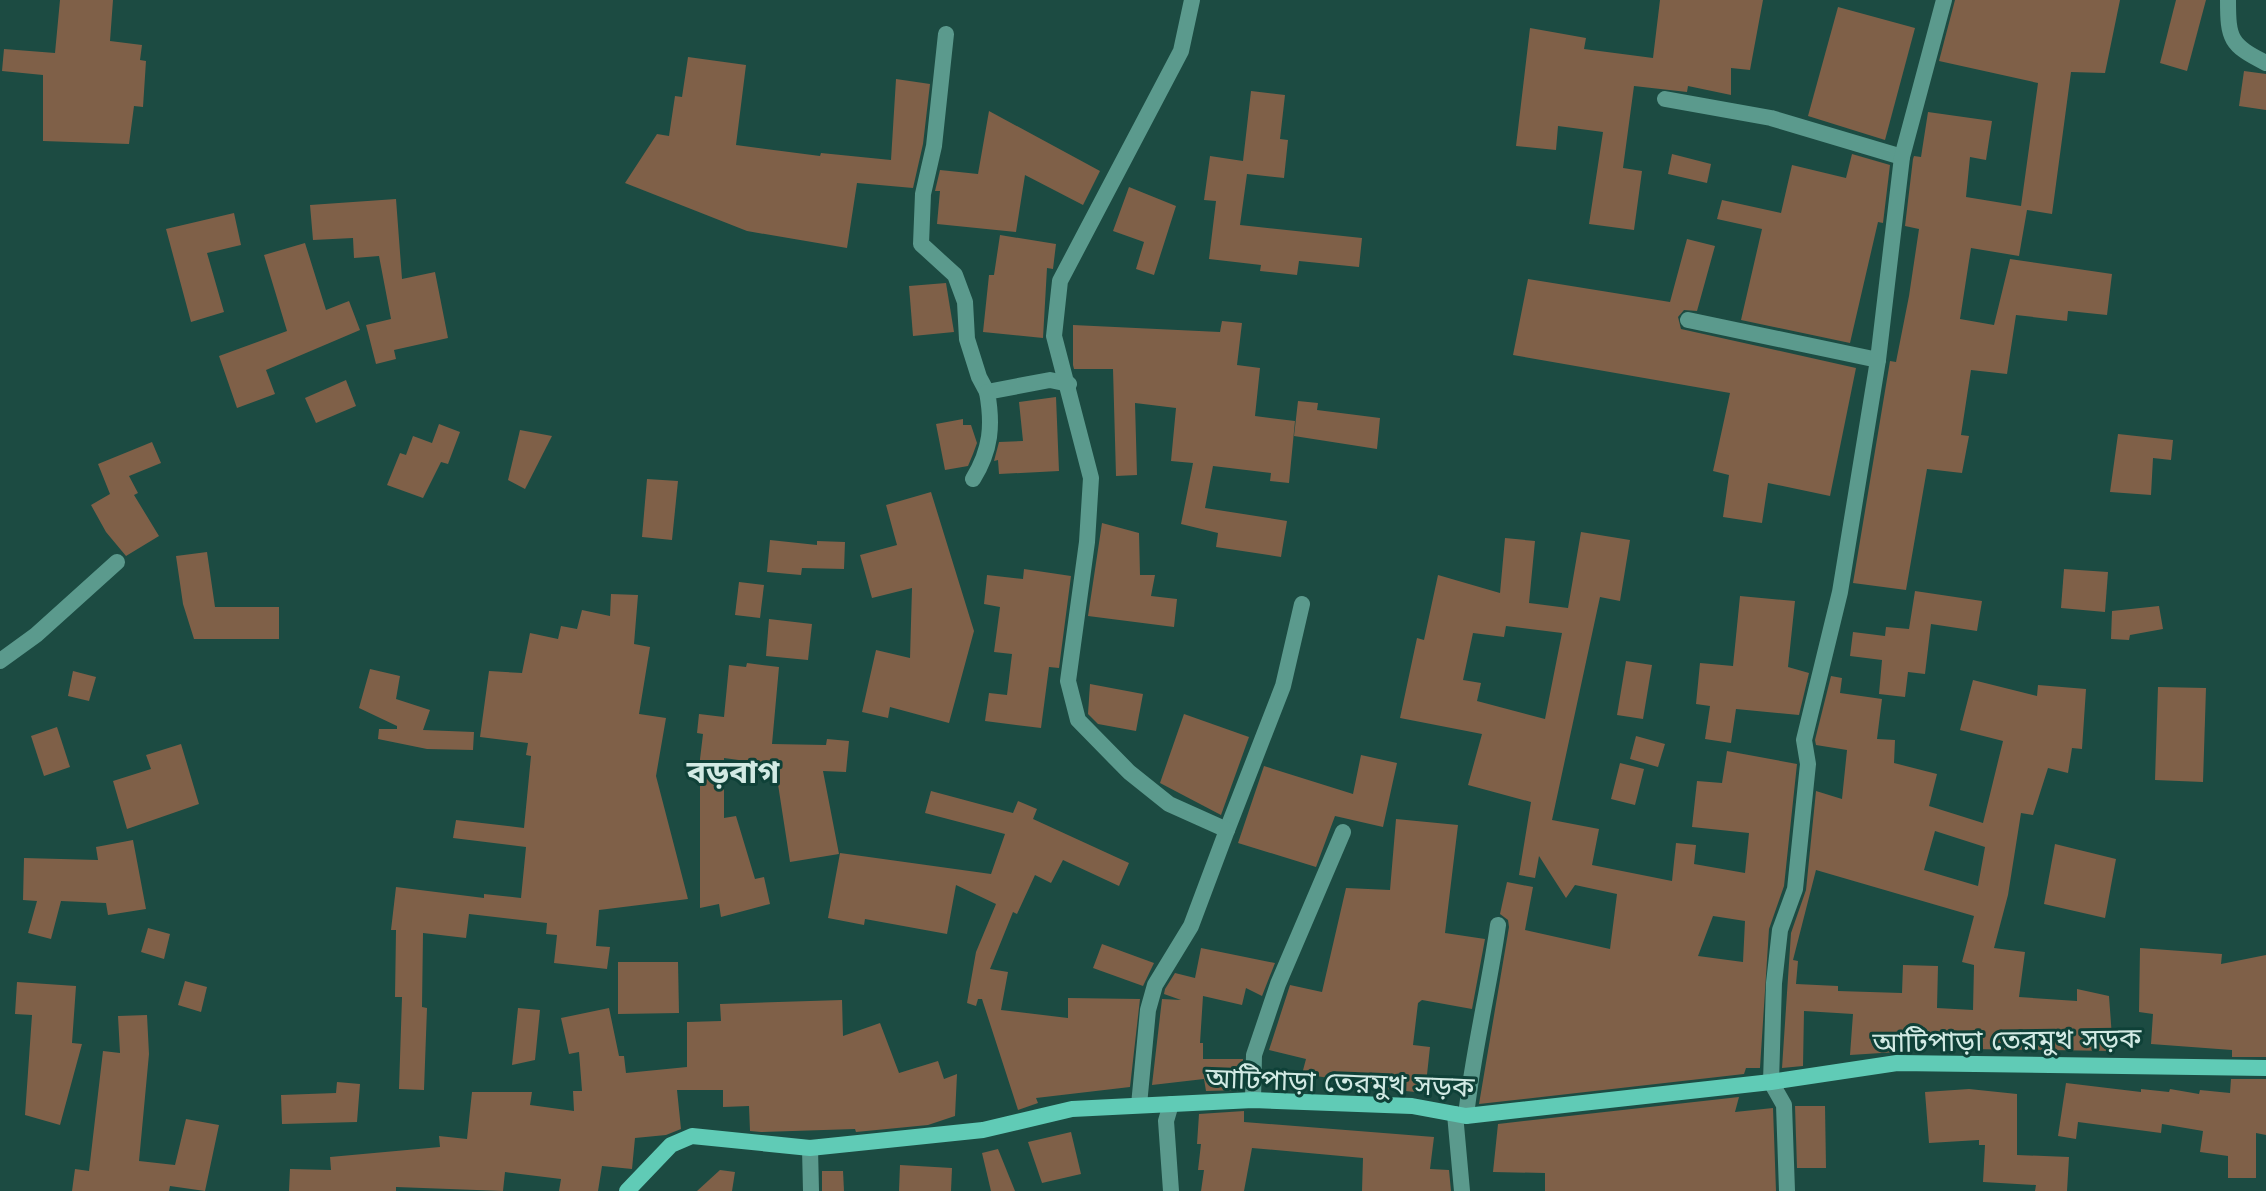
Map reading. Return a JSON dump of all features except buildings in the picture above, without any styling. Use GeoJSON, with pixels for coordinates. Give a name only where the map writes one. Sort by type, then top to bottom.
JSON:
{"type":"FeatureCollection","features":[{"type":"Feature","properties":{"kind":"main road","name":"আটিপাড়া তেরমুখ সড়ক"},"geometry":{"type":"LineString","coordinates":[[627,1191],[671,1145],[692,1136],[810,1148],[983,1130],[1072,1109],[1253,1100],[1412,1106],[1460,1115],[1771,1082],[1897,1063],[2266,1068]]}},
{"type":"Feature","properties":{"kind":"street"},"geometry":{"type":"LineString","coordinates":[[1192,0],[1181,51],[1060,281],[1054,336],[1069,384],[1091,478],[1087,542],[1068,681],[1078,720],[1129,772],[1169,804],[1227,830]]}},
{"type":"Feature","properties":{"kind":"street"},"geometry":{"type":"LineString","coordinates":[[1787,1191],[1784,1105],[1771,1082],[1774,983],[1780,930],[1795,889],[1808,764],[1804,740],[1840,592],[1878,360],[1902,157],[1944,0]]}},
{"type":"Feature","properties":{"kind":"street"},"geometry":{"type":"LineString","coordinates":[[2228,0],[2228,32],[2235,45],[2266,63]]}},
{"type":"Feature","properties":{"kind":"street"},"geometry":{"type":"LineString","coordinates":[[946,34],[934,146],[923,194],[921,244],[955,275],[965,302],[967,339],[987,392],[992,420],[987,457],[973,479]]}},
{"type":"Feature","properties":{"kind":"street"},"geometry":{"type":"LineString","coordinates":[[1665,99],[1771,118],[1902,157]]}},
{"type":"Feature","properties":{"kind":"street"},"geometry":{"type":"LineString","coordinates":[[1688,320],[1878,360]]}},
{"type":"Feature","properties":{"kind":"street"},"geometry":{"type":"LineString","coordinates":[[987,392],[1050,380],[1069,384]]}},
{"type":"Feature","properties":{"kind":"street"},"geometry":{"type":"LineString","coordinates":[[0,661],[36,635],[117,562]]}},
{"type":"Feature","properties":{"kind":"street"},"geometry":{"type":"LineString","coordinates":[[1139,1105],[1148,1010],[1155,985],[1191,926],[1283,686],[1302,604]]}},
{"type":"Feature","properties":{"kind":"street"},"geometry":{"type":"LineString","coordinates":[[1253,1100],[1254,1055],[1273,998],[1343,832]]}},
{"type":"Feature","properties":{"kind":"street"},"geometry":{"type":"LineString","coordinates":[[1462,1191],[1460,1115],[1489,991],[1498,925]]}},
{"type":"Feature","properties":{"kind":"street"},"geometry":{"type":"LineString","coordinates":[[1171,1104],[1166,1121],[1171,1191]]}},
{"type":"Feature","properties":{"kind":"street"},"geometry":{"type":"LineString","coordinates":[[810,1148],[811,1191]]}},
{"type":"Feature","properties":{"kind":"district","name":"বড়বাগ"},"geometry":{"type":"Point","coordinates":[733,772]}}]}
